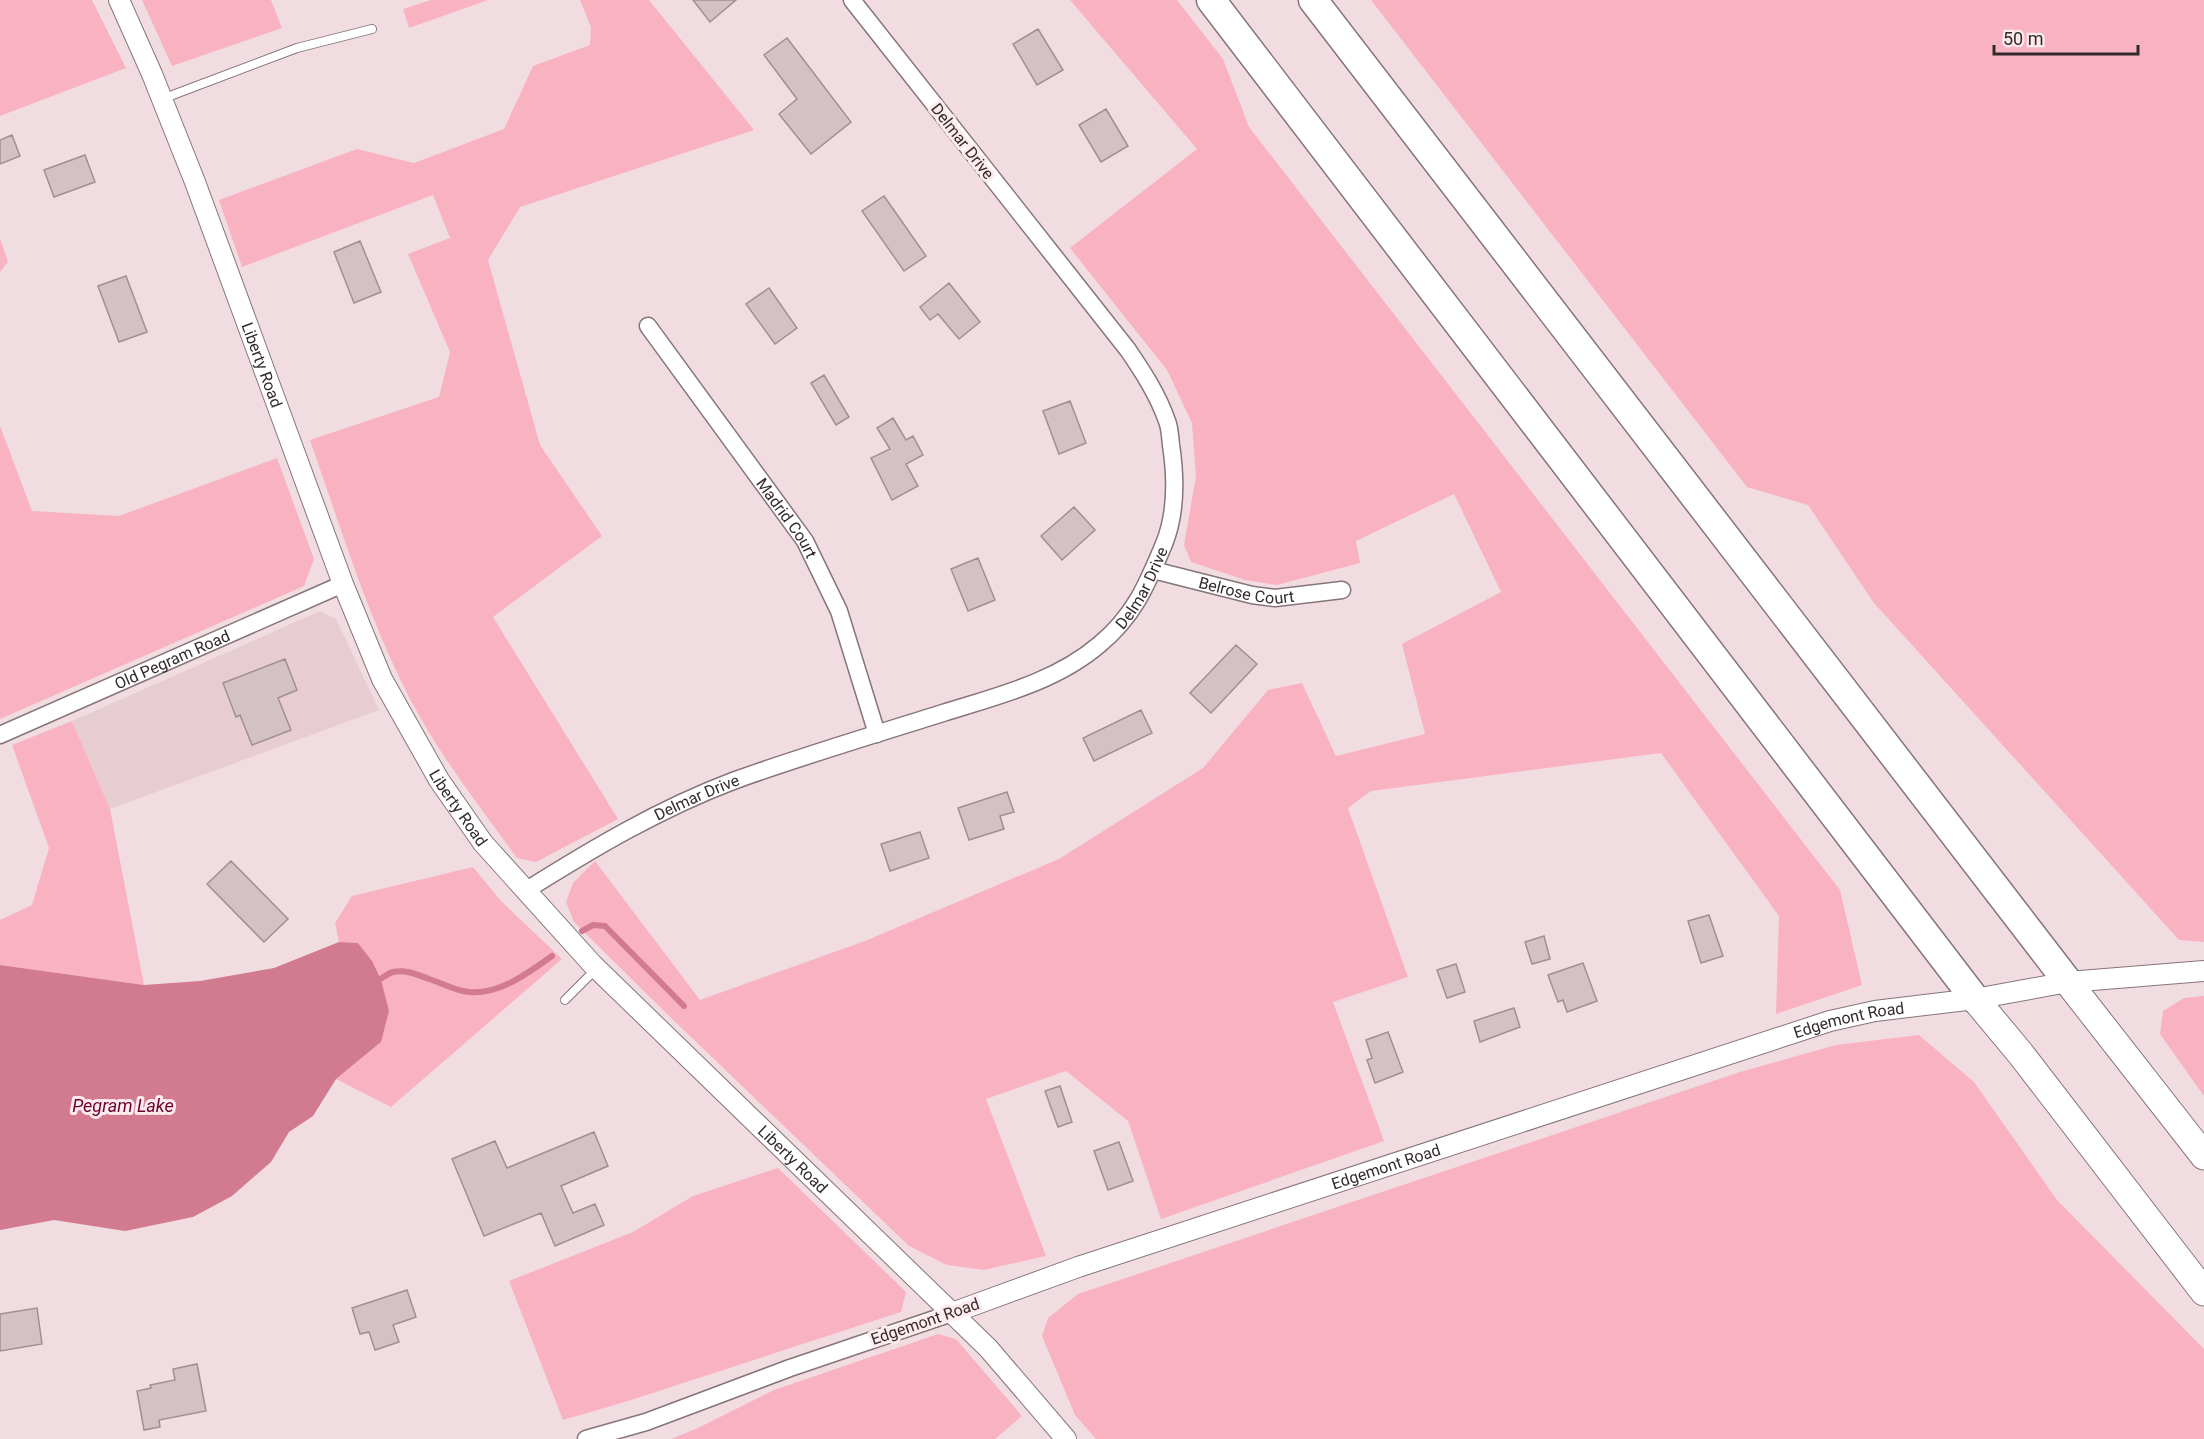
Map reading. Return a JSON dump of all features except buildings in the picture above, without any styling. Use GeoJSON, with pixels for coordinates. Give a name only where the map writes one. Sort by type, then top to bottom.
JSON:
{"type":"FeatureCollection","features":[{"type":"Feature","properties":{"kind":"highway"},"geometry":{"type":"LineString","coordinates":[[1211,0],[1975,999],[2020,1053],[2204,1292]]}},
{"type":"Feature","properties":{"kind":"highway"},"geometry":{"type":"LineString","coordinates":[[1313,0],[2204,1156]]}},
{"type":"Feature","properties":{"kind":"street","name":"Liberty Road"},"geometry":{"type":"LineString","coordinates":[[119,0],[195,182],[343,584],[382,679],[439,780],[483,843],[596,968],[988,1348],[1066,1439]]}},
{"type":"Feature","properties":{"kind":"street","name":"Delmar Drive"},"geometry":{"type":"LineString","coordinates":[[525,891],[601,844],[682,802],[733,781],[1021,688],[1069,667],[1101,644],[1128,616],[1143,594],[1169,531],[1175,474],[1168,423],[1147,377],[852,0]]}},
{"type":"Feature","properties":{"kind":"street","name":"Madrid Court"},"geometry":{"type":"LineString","coordinates":[[648,326],[809,548],[839,611],[878,734]]}},
{"type":"Feature","properties":{"kind":"street","name":"Belrose Court"},"geometry":{"type":"LineString","coordinates":[[1153,570],[1252,595],[1275,598],[1342,590]]}},
{"type":"Feature","properties":{"kind":"street","name":"Old Pegram Road"},"geometry":{"type":"LineString","coordinates":[[0,735],[343,584]]}},
{"type":"Feature","properties":{"kind":"street","name":"Edgemont Road"},"geometry":{"type":"LineString","coordinates":[[586,1439],[646,1422],[790,1368],[1078,1267],[1830,1021],[1875,1011],[1975,999],[2068,982],[2204,971]]}},
{"type":"Feature","properties":{"kind":"lane"},"geometry":{"type":"LineString","coordinates":[[162,99],[297,48],[372,29]]}},
{"type":"Feature","properties":{"kind":"lane"},"geometry":{"type":"LineString","coordinates":[[565,1000],[596,968]]}},
{"type":"Feature","properties":{"kind":"shaded area"},"geometry":{"type":"Polygon","coordinates":[[[0,0],[92,0],[126,68],[0,116],[0,0]]]}},
{"type":"Feature","properties":{"kind":"shaded area"},"geometry":{"type":"Polygon","coordinates":[[[142,0],[271,0],[282,28],[172,66],[142,0]]]}},
{"type":"Feature","properties":{"kind":"shaded area"},"geometry":{"type":"Polygon","coordinates":[[[431,0],[488,0],[409,28],[403,9],[431,0]]]}},
{"type":"Feature","properties":{"kind":"shaded area"},"geometry":{"type":"Polygon","coordinates":[[[580,0],[649,0],[754,130],[520,207],[488,260],[540,445],[602,536],[493,617],[618,819],[536,862],[517,858],[457,775],[416,710],[377,627],[310,440],[439,397],[450,352],[408,254],[450,238],[433,195],[242,267],[219,200],[357,149],[414,163],[504,129],[533,66],[590,45],[591,27],[580,0]]]}},
{"type":"Feature","properties":{"kind":"shaded area"},"geometry":{"type":"Polygon","coordinates":[[[1070,0],[1177,0],[1223,59],[1249,127],[1840,890],[1862,985],[1776,1014],[1779,916],[1661,753],[1371,791],[1348,808],[1408,977],[1333,1002],[1384,1141],[1161,1219],[1128,1121],[1066,1071],[986,1099],[1046,1256],[984,1270],[947,1265],[909,1246],[574,922],[566,902],[573,883],[595,861],[700,1000],[865,941],[1059,859],[1203,768],[1268,690],[1302,683],[1336,756],[1425,734],[1402,644],[1501,592],[1454,494],[1356,541],[1360,563],[1277,585],[1245,580],[1191,562],[1184,545],[1196,476],[1192,423],[1167,370],[1070,248],[1197,149],[1070,0]]]}},
{"type":"Feature","properties":{"kind":"shaded area"},"geometry":{"type":"Polygon","coordinates":[[[1371,0],[2204,0],[2204,942],[2179,940],[1874,603],[1808,505],[1747,487],[1371,0]]]}},
{"type":"Feature","properties":{"kind":"shaded area"},"geometry":{"type":"Polygon","coordinates":[[[0,238],[8,262],[0,272],[0,238]]]}},
{"type":"Feature","properties":{"kind":"shaded area"},"geometry":{"type":"Polygon","coordinates":[[[0,426],[32,511],[119,516],[277,458],[314,559],[304,586],[0,719],[0,426]]]}},
{"type":"Feature","properties":{"kind":"shaded area"},"geometry":{"type":"Polygon","coordinates":[[[320,611],[336,619],[379,710],[110,809],[72,721],[320,611]]]}},
{"type":"Feature","properties":{"kind":"shaded area"},"geometry":{"type":"Polygon","coordinates":[[[72,721],[110,809],[144,985],[0,965],[0,920],[32,905],[49,848],[12,745],[72,721]]]}},
{"type":"Feature","properties":{"kind":"shaded area"},"geometry":{"type":"Polygon","coordinates":[[[473,867],[501,901],[562,959],[391,1107],[336,1079],[381,1042],[358,943],[339,942],[335,923],[352,896],[473,867]]]}},
{"type":"Feature","properties":{"kind":"shaded area"},"geometry":{"type":"Polygon","coordinates":[[[2204,996],[2204,1096],[2160,1034],[2163,1011],[2184,998],[2204,996]]]}},
{"type":"Feature","properties":{"kind":"shaded area"},"geometry":{"type":"Polygon","coordinates":[[[1919,1035],[1974,1082],[2057,1200],[2204,1349],[2204,1439],[1096,1439],[1075,1415],[1042,1336],[1048,1318],[1078,1294],[1740,1072],[1836,1045],[1919,1035]]]}},
{"type":"Feature","properties":{"kind":"shaded area"},"geometry":{"type":"Polygon","coordinates":[[[778,1168],[906,1292],[901,1312],[563,1420],[509,1281],[633,1232],[693,1196],[778,1168]]]}},
{"type":"Feature","properties":{"kind":"shaded area"},"geometry":{"type":"Polygon","coordinates":[[[938,1334],[956,1339],[1022,1416],[995,1439],[671,1439],[774,1390],[938,1334]]]}},
{"type":"Feature","properties":{"kind":"water","name":"Pegram Lake"},"geometry":{"type":"Polygon","coordinates":[[[339,942],[358,943],[372,961],[381,980],[389,1011],[381,1042],[336,1079],[313,1116],[289,1132],[271,1162],[232,1196],[193,1217],[125,1231],[54,1220],[0,1230],[0,965],[144,985],[200,981],[274,968],[339,942]]]}},
{"type":"Feature","properties":{"kind":"waterway"},"geometry":{"type":"LineString","coordinates":[[582,931],[593,925],[605,926],[684,1006]]}},
{"type":"Feature","properties":{"kind":"waterway"},"geometry":{"type":"LineString","coordinates":[[373,982],[390,973],[403,971],[459,990],[480,992],[513,982],[552,956]]}}]}
